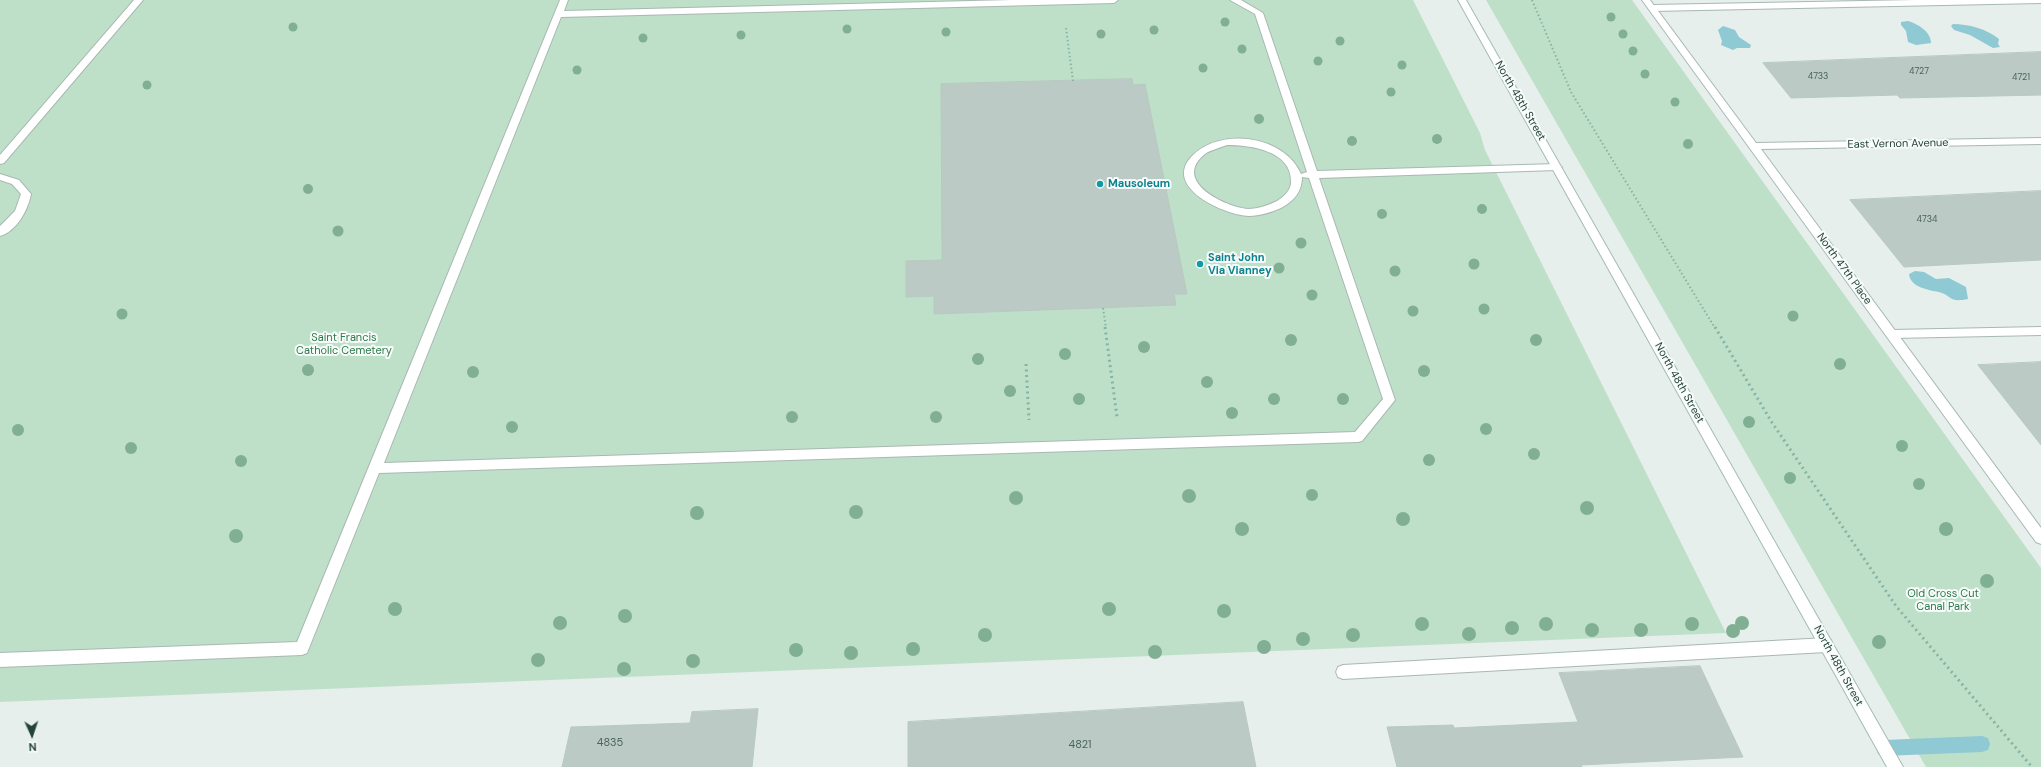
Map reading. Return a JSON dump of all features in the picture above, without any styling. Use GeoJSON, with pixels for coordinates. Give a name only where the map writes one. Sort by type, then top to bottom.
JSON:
{"type":"FeatureCollection","features":[{"type":"Feature","properties":{"kind":"street"},"geometry":{"type":"LineString","coordinates":[[0,162],[139,0]]}},
{"type":"Feature","properties":{"kind":"street"},"geometry":{"type":"LineString","coordinates":[[0,660],[302,648],[564,0]]}},
{"type":"Feature","properties":{"kind":"street"},"geometry":{"type":"LineString","coordinates":[[558,14],[1114,0]]}},
{"type":"Feature","properties":{"kind":"street"},"geometry":{"type":"LineString","coordinates":[[375,468],[1120,443],[1358,437],[1389,400],[1259,13],[1234,0]]}},
{"type":"Feature","properties":{"kind":"street","name":"North 48th Street"},"geometry":{"type":"LineString","coordinates":[[1462,0],[1895,767]]}},
{"type":"Feature","properties":{"kind":"street"},"geometry":{"type":"LineString","coordinates":[[1649,4],[2041,0]]}},
{"type":"Feature","properties":{"kind":"street","name":"North 47th Place"},"geometry":{"type":"LineString","coordinates":[[1649,4],[2041,538]]}},
{"type":"Feature","properties":{"kind":"street","name":"East Vernon Avenue"},"geometry":{"type":"LineString","coordinates":[[1754,146],[2041,141]]}},
{"type":"Feature","properties":{"kind":"street"},"geometry":{"type":"LineString","coordinates":[[1226,142],[1244,142],[1262,146],[1278,153],[1290,163],[1297,175],[1297,186],[1292,196],[1282,204],[1267,210],[1250,212],[1232,210],[1216,205],[1202,196],[1192,186],[1188,175],[1190,164],[1197,154],[1210,146],[1226,142]]}},
{"type":"Feature","properties":{"kind":"street"},"geometry":{"type":"LineString","coordinates":[[1297,175],[1557,168]]}},
{"type":"Feature","properties":{"kind":"street"},"geometry":{"type":"LineString","coordinates":[[0,177],[7,178],[20,184],[26,194],[24,208],[13,222],[0,232]]}},
{"type":"Feature","properties":{"kind":"street"},"geometry":{"type":"LineString","coordinates":[[1892,334],[2041,331]]}},
{"type":"Feature","properties":{"kind":"street"},"geometry":{"type":"LineString","coordinates":[[1343,672],[1826,645]]}},
{"type":"Feature","properties":{"kind":"path"},"geometry":{"type":"LineString","coordinates":[[1532,0],[1571,92],[1655,227],[1771,422],[1896,606],[2032,767]]}},
{"type":"Feature","properties":{"kind":"path"},"geometry":{"type":"LineString","coordinates":[[1063,1],[1073,80]]}},
{"type":"Feature","properties":{"kind":"path"},"geometry":{"type":"LineString","coordinates":[[1103,308],[1120,443]]}},
{"type":"Feature","properties":{"kind":"path"},"geometry":{"type":"LineString","coordinates":[[1026,364],[1031,446]]}},
{"type":"Feature","properties":{"kind":"green space","name":"Saint Francis Catholic Cemetery"},"geometry":{"type":"Polygon","coordinates":[[[0,0],[1413,0],[1480,133],[1485,150],[1726,633],[0,702],[0,0]]]}},
{"type":"Feature","properties":{"kind":"green space","name":"Old Cross Cut Canal Park"},"geometry":{"type":"Polygon","coordinates":[[[1486,0],[1632,0],[2041,568],[2041,767],[1926,767],[1486,0]]]}},
{"type":"Feature","properties":{"kind":"water"},"geometry":{"type":"Polygon","coordinates":[[[1908,21],[1919,26],[1926,32],[1929,35],[1931,43],[1916,45],[1908,42],[1906,31],[1901,25],[1901,22],[1908,21]]]}},
{"type":"Feature","properties":{"kind":"water"},"geometry":{"type":"Polygon","coordinates":[[[1953,24],[1971,26],[1989,32],[1999,39],[1998,44],[2000,47],[1993,48],[1970,35],[1954,30],[1951,26],[1953,24]]]}},
{"type":"Feature","properties":{"kind":"water"},"geometry":{"type":"Polygon","coordinates":[[[1723,26],[1735,30],[1739,37],[1751,45],[1750,48],[1737,48],[1733,50],[1721,45],[1722,41],[1718,30],[1723,26]]]}},
{"type":"Feature","properties":{"kind":"water"},"geometry":{"type":"Polygon","coordinates":[[[1915,271],[1924,272],[1936,279],[1949,278],[1966,287],[1968,299],[1954,300],[1939,292],[1925,289],[1916,285],[1910,278],[1909,274],[1915,271]]]}},
{"type":"Feature","properties":{"kind":"building"},"geometry":{"type":"Polygon","coordinates":[[[2041,52],[2041,95],[1900,98],[1897,95],[1791,98],[1763,63],[2041,52]]]}},
{"type":"Feature","properties":{"kind":"building","name":"Mausoleum"},"geometry":{"type":"Polygon","coordinates":[[[1132,79],[1133,85],[1145,84],[1187,294],[1174,294],[1176,305],[934,314],[934,296],[906,297],[906,261],[942,260],[941,84],[1132,79]]]}},
{"type":"Feature","properties":{"kind":"building"},"geometry":{"type":"Polygon","coordinates":[[[2041,191],[2041,260],[1904,267],[1850,200],[2041,191]]]}},
{"type":"Feature","properties":{"kind":"building"},"geometry":{"type":"Polygon","coordinates":[[[2041,362],[2041,445],[1978,365],[2041,362]]]}},
{"type":"Feature","properties":{"kind":"building"},"geometry":{"type":"Polygon","coordinates":[[[1700,666],[1743,757],[1581,765],[1582,767],[1397,767],[1387,727],[1453,725],[1454,728],[1578,722],[1559,673],[1700,666]]]}},
{"type":"Feature","properties":{"kind":"building"},"geometry":{"type":"Polygon","coordinates":[[[1243,702],[1256,767],[908,767],[908,722],[1243,702]]]}},
{"type":"Feature","properties":{"kind":"building"},"geometry":{"type":"Polygon","coordinates":[[[758,709],[752,767],[562,767],[571,727],[690,723],[692,712],[758,709]]]}},
{"type":"Feature","properties":{"kind":"waterway"},"geometry":{"type":"LineString","coordinates":[[1884,748],[1982,744]]}},
{"type":"Feature","properties":{"kind":"place","name":"Mausoleum"},"geometry":{"type":"Point","coordinates":[1100,184]}},
{"type":"Feature","properties":{"kind":"place","name":"Saint John Via Vianney"},"geometry":{"type":"Point","coordinates":[1200,264]}}]}
